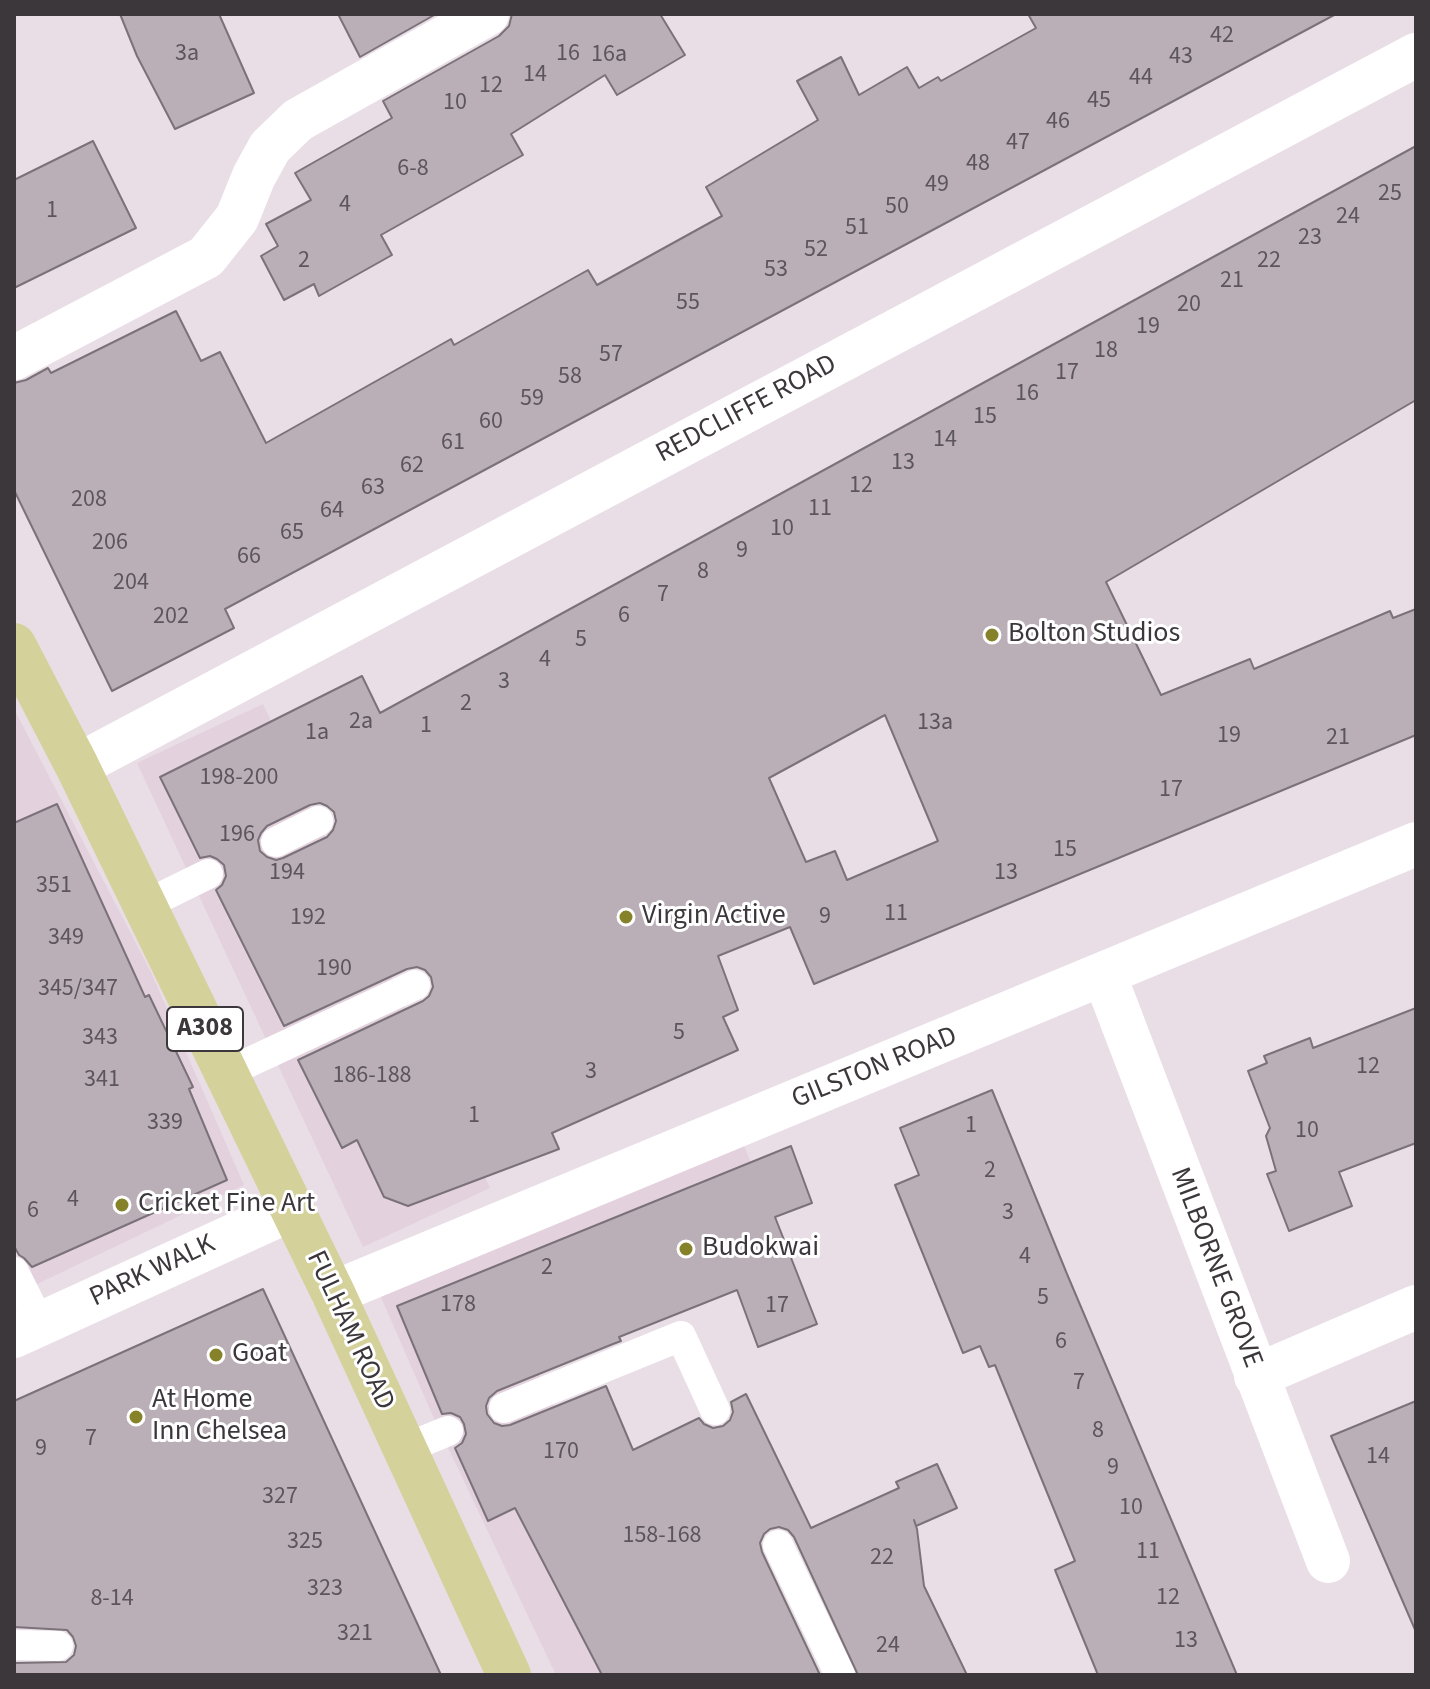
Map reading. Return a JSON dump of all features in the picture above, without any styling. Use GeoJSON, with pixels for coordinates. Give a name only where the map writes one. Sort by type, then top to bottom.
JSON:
{"type":"FeatureCollection","features":[{"type":"Feature","properties":{"kind":"main road","name":"FULHAM ROAD"},"geometry":{"type":"LineString","coordinates":[[14,645],[77,766],[333,1293],[509,1675]]}},
{"type":"Feature","properties":{"kind":"street"},"geometry":{"type":"LineString","coordinates":[[14,358],[206,257],[237,218],[270,147],[298,120],[487,14]]}},
{"type":"Feature","properties":{"kind":"street","name":"REDCLIFFE ROAD"},"geometry":{"type":"LineString","coordinates":[[77,766],[1416,55]]}},
{"type":"Feature","properties":{"kind":"street","name":"GILSTON ROAD"},"geometry":{"type":"LineString","coordinates":[[333,1293],[1416,844]]}},
{"type":"Feature","properties":{"kind":"street","name":"MILBORNE GROVE"},"geometry":{"type":"LineString","coordinates":[[1104,974],[1328,1561]]}},
{"type":"Feature","properties":{"kind":"street","name":"PARK WALK"},"geometry":{"type":"LineString","coordinates":[[27,1330],[292,1209]]}},
{"type":"Feature","properties":{"kind":"street"},"geometry":{"type":"LineString","coordinates":[[1256,1376],[1416,1307]]}},
{"type":"Feature","properties":{"kind":"lane"},"geometry":{"type":"LineString","coordinates":[[276,842],[318,821]]}},
{"type":"Feature","properties":{"kind":"lane"},"geometry":{"type":"LineString","coordinates":[[145,905],[208,874]]}},
{"type":"Feature","properties":{"kind":"lane"},"geometry":{"type":"LineString","coordinates":[[226,1073],[415,985]]}},
{"type":"Feature","properties":{"kind":"lane"},"geometry":{"type":"LineString","coordinates":[[14,1272],[27,1330]]}},
{"type":"Feature","properties":{"kind":"lane"},"geometry":{"type":"LineString","coordinates":[[504,1408],[681,1336],[715,1410]]}},
{"type":"Feature","properties":{"kind":"lane"},"geometry":{"type":"LineString","coordinates":[[404,1449],[448,1431]]}},
{"type":"Feature","properties":{"kind":"lane"},"geometry":{"type":"LineString","coordinates":[[778,1545],[840,1675]]}},
{"type":"Feature","properties":{"kind":"lane"},"geometry":{"type":"LineString","coordinates":[[14,1645],[58,1646]]}},
{"type":"Feature","properties":{"kind":"shaded area"},"geometry":{"type":"Polygon","coordinates":[[[263,704],[490,1188],[363,1247],[137,763],[263,704]]]}},
{"type":"Feature","properties":{"kind":"shaded area"},"geometry":{"type":"Polygon","coordinates":[[[14,709],[151,972],[244,1185],[33,1286],[14,1243],[14,709]]]}},
{"type":"Feature","properties":{"kind":"shaded area"},"geometry":{"type":"Polygon","coordinates":[[[744,1146],[795,1266],[534,1364],[684,1675],[556,1675],[432,1414],[380,1295],[744,1146]]]}},
{"type":"Feature","properties":{"kind":"building"},"geometry":{"type":"Polygon","coordinates":[[[120,14],[219,14],[254,93],[175,129],[137,56],[120,14]]]}},
{"type":"Feature","properties":{"kind":"building"},"geometry":{"type":"Polygon","coordinates":[[[338,14],[436,14],[360,57],[338,14]]]}},
{"type":"Feature","properties":{"kind":"building"},"geometry":{"type":"Polygon","coordinates":[[[512,14],[660,14],[685,55],[617,95],[605,75],[511,134],[523,155],[381,235],[392,255],[319,296],[314,284],[284,300],[261,256],[278,246],[266,224],[311,200],[295,173],[392,118],[383,101],[499,36],[509,26],[512,14]]]}},
{"type":"Feature","properties":{"kind":"building"},"geometry":{"type":"Polygon","coordinates":[[[1028,14],[1336,14],[225,609],[234,628],[112,691],[14,490],[14,383],[48,368],[51,373],[176,311],[201,361],[220,352],[266,443],[451,339],[454,345],[588,270],[597,285],[722,216],[706,187],[818,120],[797,81],[841,57],[859,95],[907,67],[919,88],[938,77],[941,81],[1036,28],[1028,14]]]}},
{"type":"Feature","properties":{"kind":"building"},"geometry":{"type":"Polygon","coordinates":[[[93,141],[136,228],[14,288],[14,180],[93,141]]]}},
{"type":"Feature","properties":{"kind":"building"},"geometry":{"type":"Polygon","coordinates":[[[1416,146],[1416,400],[1106,582],[1161,695],[1250,659],[1254,669],[1390,611],[1393,618],[1416,609],[1416,735],[814,984],[790,927],[718,956],[738,1010],[723,1017],[738,1050],[552,1133],[559,1149],[408,1206],[384,1197],[357,1140],[342,1148],[298,1060],[423,1001],[433,987],[431,977],[417,967],[407,969],[284,1026],[216,890],[226,876],[224,865],[210,856],[200,858],[160,777],[362,676],[380,713],[1416,146]],[[885,715],[769,778],[806,862],[835,851],[847,880],[938,841],[885,715]],[[320,803],[267,826],[258,840],[260,851],[276,860],[327,837],[336,821],[334,812],[320,803]]]}},
{"type":"Feature","properties":{"kind":"building"},"geometry":{"type":"Polygon","coordinates":[[[57,804],[145,997],[149,995],[193,1087],[189,1089],[227,1180],[32,1267],[14,1246],[14,823],[57,804]]]}},
{"type":"Feature","properties":{"kind":"building"},"geometry":{"type":"Polygon","coordinates":[[[1416,1008],[1416,1143],[1339,1172],[1352,1206],[1289,1231],[1267,1174],[1276,1171],[1266,1136],[1270,1128],[1248,1071],[1267,1063],[1264,1056],[1310,1038],[1313,1048],[1416,1008]]]}},
{"type":"Feature","properties":{"kind":"building"},"geometry":{"type":"Polygon","coordinates":[[[992,1090],[1237,1675],[1098,1675],[1055,1570],[1075,1561],[995,1365],[989,1367],[980,1346],[963,1353],[895,1185],[919,1175],[900,1128],[992,1090]]]}},
{"type":"Feature","properties":{"kind":"building"},"geometry":{"type":"Polygon","coordinates":[[[791,1146],[812,1203],[775,1217],[817,1324],[758,1347],[737,1290],[619,1337],[621,1341],[497,1391],[489,1398],[487,1414],[494,1423],[510,1425],[606,1386],[633,1450],[699,1418],[713,1428],[723,1426],[733,1412],[731,1402],[746,1394],[811,1528],[899,1488],[896,1482],[937,1464],[957,1508],[916,1526],[924,1586],[967,1675],[858,1675],[794,1537],[788,1530],[779,1527],[764,1534],[760,1543],[762,1552],[820,1675],[602,1675],[515,1508],[488,1521],[455,1448],[462,1443],[466,1434],[464,1424],[460,1417],[451,1413],[442,1414],[397,1306],[791,1146]]]}},
{"type":"Feature","properties":{"kind":"building"},"geometry":{"type":"Polygon","coordinates":[[[263,1289],[441,1675],[14,1675],[14,1663],[66,1662],[74,1655],[76,1646],[67,1630],[14,1627],[14,1401],[263,1289]]]}},
{"type":"Feature","properties":{"kind":"building"},"geometry":{"type":"Polygon","coordinates":[[[1416,1401],[1416,1632],[1331,1436],[1416,1401]]]}},
{"type":"Feature","properties":{"kind":"place","name":"Bolton Studios"},"geometry":{"type":"Point","coordinates":[992,635]}},
{"type":"Feature","properties":{"kind":"place","name":"Virgin Active"},"geometry":{"type":"Point","coordinates":[626,917]}},
{"type":"Feature","properties":{"kind":"place","name":"Cricket Fine Art"},"geometry":{"type":"Point","coordinates":[122,1205]}},
{"type":"Feature","properties":{"kind":"place","name":"Budokwai"},"geometry":{"type":"Point","coordinates":[686,1249]}},
{"type":"Feature","properties":{"kind":"place","name":"Goat"},"geometry":{"type":"Point","coordinates":[216,1355]}},
{"type":"Feature","properties":{"kind":"place","name":"At Home Inn Chelsea"},"geometry":{"type":"Point","coordinates":[136,1417]}}]}
